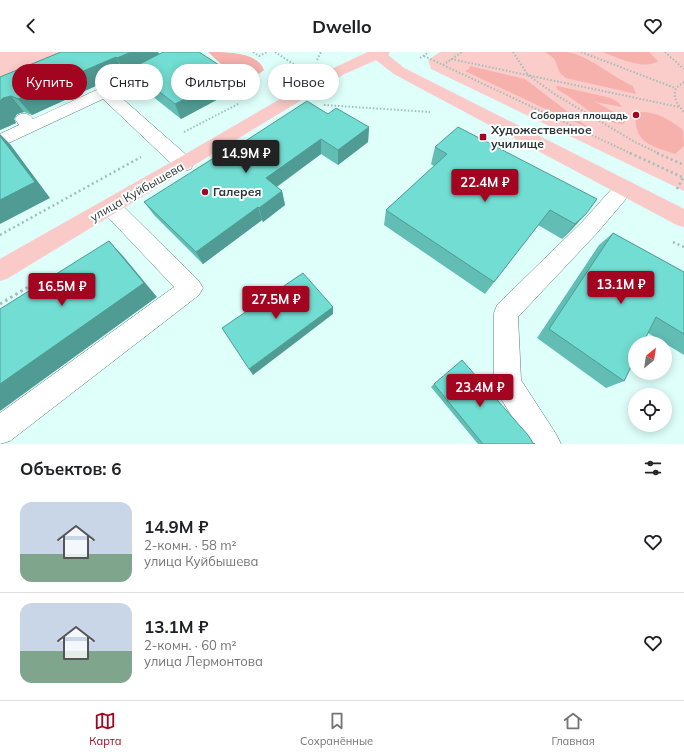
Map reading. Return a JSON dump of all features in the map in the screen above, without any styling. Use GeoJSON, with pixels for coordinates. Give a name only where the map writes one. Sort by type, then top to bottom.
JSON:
{"type":"FeatureCollection","features":[{"type":"Feature","properties":{"kind":"main road","name":"улица Куйбышева"},"geometry":{"type":"LineString","coordinates":[[0,271],[184,164],[339,71],[379,53]]}},
{"type":"Feature","properties":{"kind":"main road"},"geometry":{"type":"LineString","coordinates":[[379,53],[399,71],[684,219]]}},
{"type":"Feature","properties":{"kind":"lane"},"geometry":{"type":"LineString","coordinates":[[161,64],[165,62]]}},
{"type":"Feature","properties":{"kind":"lane"},"geometry":{"type":"LineString","coordinates":[[0,142],[27,123],[95,96]]}},
{"type":"Feature","properties":{"kind":"lane"},"geometry":{"type":"LineString","coordinates":[[114,100],[184,164]]}},
{"type":"Feature","properties":{"kind":"lane"},"geometry":{"type":"LineString","coordinates":[[546,444],[508,384],[506,314],[590,227],[624,188]]}},
{"type":"Feature","properties":{"kind":"lane"},"geometry":{"type":"LineString","coordinates":[[0,431],[191,288],[111,206]]}},
{"type":"Feature","properties":{"kind":"path"},"geometry":{"type":"LineString","coordinates":[[253,52],[259,56],[267,52]]}},
{"type":"Feature","properties":{"kind":"path"},"geometry":{"type":"LineString","coordinates":[[275,52],[293,64]]}},
{"type":"Feature","properties":{"kind":"path"},"geometry":{"type":"LineString","coordinates":[[443,65],[462,52]]}},
{"type":"Feature","properties":{"kind":"path"},"geometry":{"type":"LineString","coordinates":[[513,52],[528,75],[556,95],[635,142],[684,165]]}},
{"type":"Feature","properties":{"kind":"path"},"geometry":{"type":"LineString","coordinates":[[581,52],[675,88]]}},
{"type":"Feature","properties":{"kind":"path"},"geometry":{"type":"LineString","coordinates":[[665,52],[684,69]]}},
{"type":"Feature","properties":{"kind":"path"},"geometry":{"type":"LineString","coordinates":[[423,56],[684,177],[676,191]]}},
{"type":"Feature","properties":{"kind":"path"},"geometry":{"type":"LineString","coordinates":[[451,59],[679,107]]}},
{"type":"Feature","properties":{"kind":"path"},"geometry":{"type":"LineString","coordinates":[[684,82],[675,88],[673,94],[679,107],[684,112]]}},
{"type":"Feature","properties":{"kind":"path"},"geometry":{"type":"LineString","coordinates":[[319,104],[436,113]]}},
{"type":"Feature","properties":{"kind":"shaded area"},"geometry":{"type":"Polygon","coordinates":[[[0,52],[73,52],[45,64],[12,64],[12,78],[5,81],[0,76],[0,52]]]}},
{"type":"Feature","properties":{"kind":"shaded area"},"geometry":{"type":"Polygon","coordinates":[[[208,52],[224,52],[249,56],[261,64],[264,70],[260,73],[260,64],[221,64],[208,52]]]}},
{"type":"Feature","properties":{"kind":"shaded area","name":"Соборная площадь"},"geometry":{"type":"Polygon","coordinates":[[[440,52],[684,52],[684,191],[431,69],[428,60],[440,52]]]}},
{"type":"Feature","properties":{"kind":"shaded area"},"geometry":{"type":"Polygon","coordinates":[[[545,52],[567,52],[576,54],[633,86],[636,94],[566,78],[560,73],[554,59],[545,52]]]}},
{"type":"Feature","properties":{"kind":"shaded area"},"geometry":{"type":"Polygon","coordinates":[[[602,52],[649,52],[658,61],[646,65],[638,64],[622,60],[602,52]]]}},
{"type":"Feature","properties":{"kind":"shaded area"},"geometry":{"type":"Polygon","coordinates":[[[470,66],[525,79],[589,128],[465,71],[469,69],[470,66]]]}},
{"type":"Feature","properties":{"kind":"shaded area"},"geometry":{"type":"Polygon","coordinates":[[[558,86],[611,98],[618,102],[622,107],[595,102],[618,114],[625,121],[624,124],[615,123],[598,116],[558,90],[556,87],[558,86]]]}},
{"type":"Feature","properties":{"kind":"shaded area"},"geometry":{"type":"Polygon","coordinates":[[[641,112],[653,113],[664,117],[683,130],[684,146],[675,154],[650,145],[638,132],[636,119],[641,112]]]}},
{"type":"Feature","properties":{"kind":"building"},"geometry":{"type":"Polygon","coordinates":[[[61,52],[131,52],[100,64],[95,64],[95,66],[87,69],[87,64],[32,64],[61,52]]]}},
{"type":"Feature","properties":{"kind":"building"},"geometry":{"type":"Polygon","coordinates":[[[163,52],[199,52],[218,64],[171,64],[171,100],[183,100],[175,104],[163,95],[163,64],[140,64],[163,52]]]}},
{"type":"Feature","properties":{"kind":"building"},"geometry":{"type":"Polygon","coordinates":[[[12,72],[12,96],[3,98],[0,101],[0,77],[12,72]]]}},
{"type":"Feature","properties":{"kind":"building"},"geometry":{"type":"Polygon","coordinates":[[[307,101],[328,114],[336,108],[369,127],[338,150],[321,139],[266,178],[282,191],[196,252],[144,202],[228,149],[230,151],[307,101]]]}},
{"type":"Feature","properties":{"kind":"building"},"geometry":{"type":"Polygon","coordinates":[[[458,127],[597,199],[586,214],[575,224],[550,210],[494,282],[386,210],[447,154],[435,147],[458,127]]]}},
{"type":"Feature","properties":{"kind":"building"},"geometry":{"type":"Polygon","coordinates":[[[0,136],[35,182],[0,200],[0,136]]]}},
{"type":"Feature","properties":{"kind":"building"},"geometry":{"type":"Polygon","coordinates":[[[613,233],[684,272],[684,334],[656,317],[646,336],[628,336],[628,373],[624,381],[549,329],[613,233]]]}},
{"type":"Feature","properties":{"kind":"building"},"geometry":{"type":"Polygon","coordinates":[[[109,241],[144,283],[0,384],[0,309],[109,241]]]}},
{"type":"Feature","properties":{"kind":"building"},"geometry":{"type":"Polygon","coordinates":[[[303,273],[333,307],[249,369],[222,328],[303,273]]]}},
{"type":"Feature","properties":{"kind":"building"},"geometry":{"type":"Polygon","coordinates":[[[462,360],[535,444],[483,444],[434,384],[462,360]]]}},
{"type":"Feature","properties":{"kind":"place","name":"Соборная площадь"},"geometry":{"type":"Point","coordinates":[636,115]}},
{"type":"Feature","properties":{"kind":"place","name":"Художественное училище"},"geometry":{"type":"Point","coordinates":[483,137]}},
{"type":"Feature","properties":{"kind":"place","name":"Галерея"},"geometry":{"type":"Point","coordinates":[205,192]}}]}
